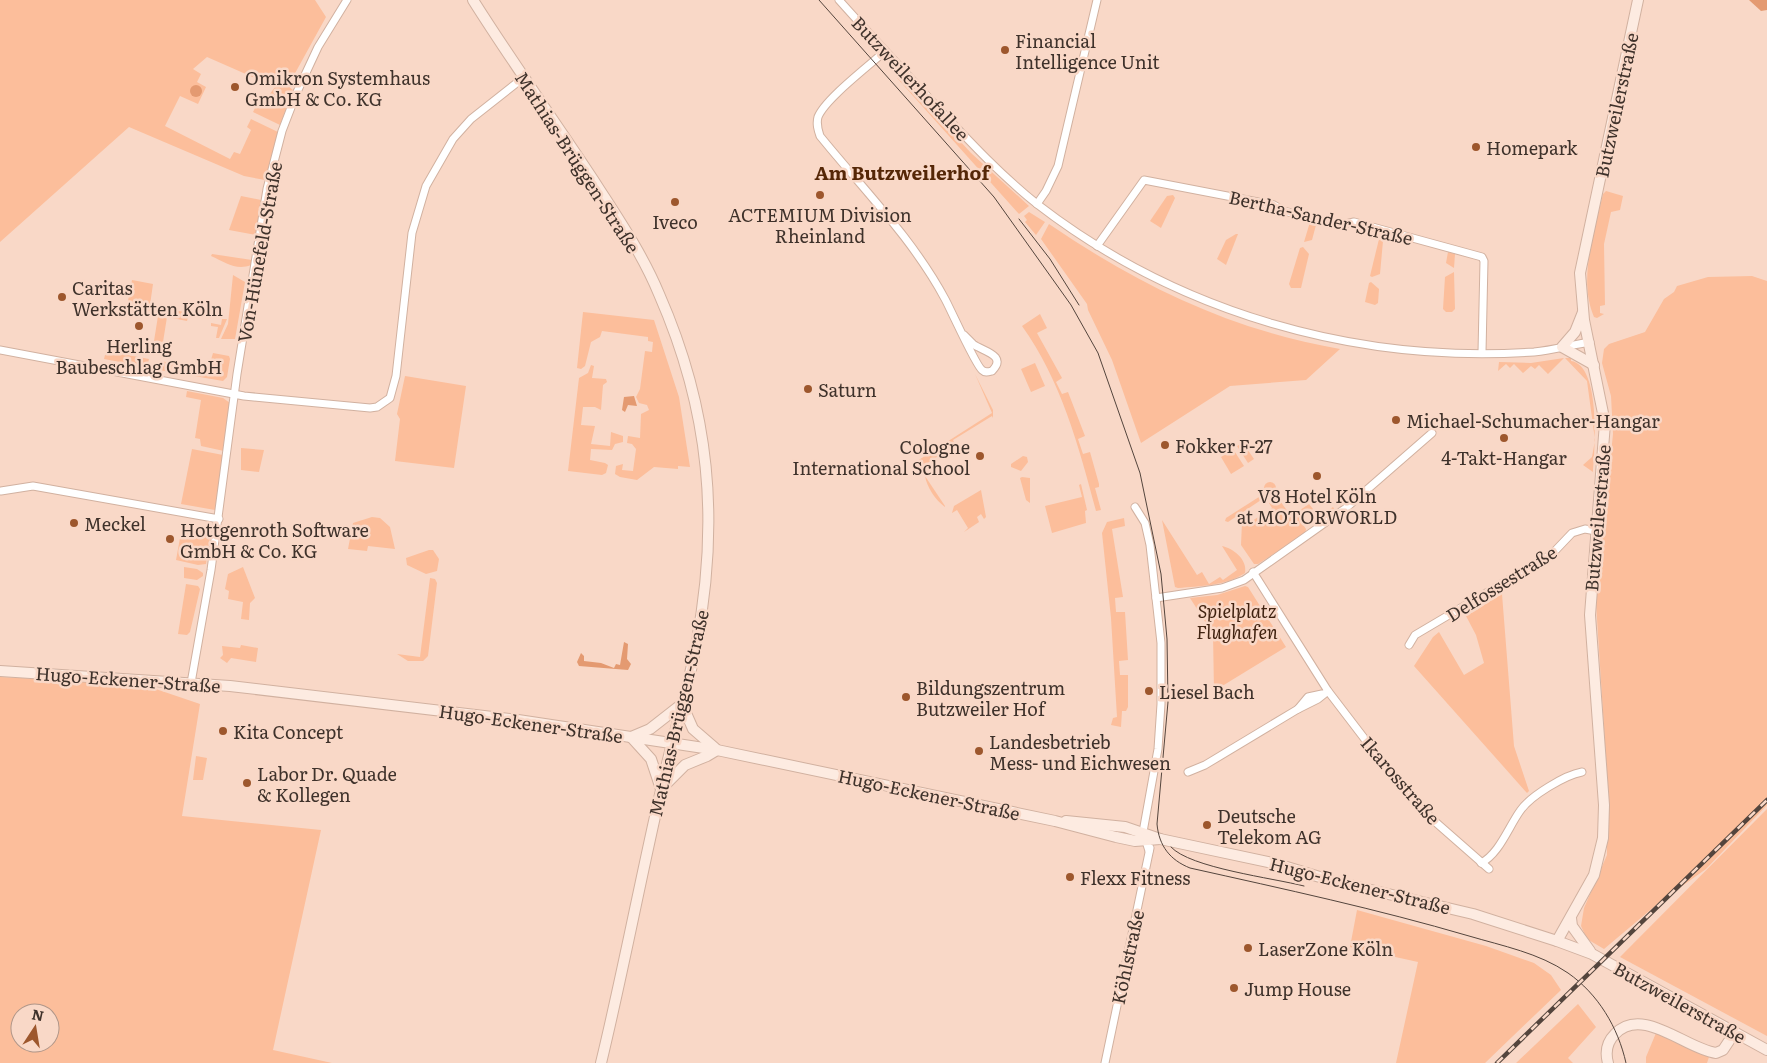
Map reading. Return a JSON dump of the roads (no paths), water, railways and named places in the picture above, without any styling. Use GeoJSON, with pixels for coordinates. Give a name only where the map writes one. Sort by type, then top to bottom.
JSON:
{"type":"FeatureCollection","features":[{"type":"Feature","properties":{"kind":"street","name":"Von-Hünefeld-Straße"},"geometry":{"type":"LineString","coordinates":[[191,683],[219,519],[237,374],[267,189],[282,131],[297,92],[318,47],[347,0]]}},
{"type":"Feature","properties":{"kind":"street","name":"Mathias-Brüggen-Straße"},"geometry":{"type":"LineString","coordinates":[[473,0],[523,78],[621,222],[644,261],[667,312],[697,401],[704,441],[709,547],[696,648],[671,742],[601,1063]]}},
{"type":"Feature","properties":{"kind":"street","name":"Butzweilerhofallee"},"geometry":{"type":"LineString","coordinates":[[839,0],[985,157],[1038,204],[1097,246],[1156,279],[1186,293],[1248,317],[1296,331],[1386,347],[1482,352],[1536,352],[1590,342]]}},
{"type":"Feature","properties":{"kind":"street"},"geometry":{"type":"LineString","coordinates":[[1038,204],[1058,166],[1096,0]]}},
{"type":"Feature","properties":{"kind":"street","name":"Butzweilerstraße"},"geometry":{"type":"LineString","coordinates":[[1638,0],[1580,273],[1583,312],[1605,423],[1590,615],[1604,805],[1603,838],[1594,875],[1557,941],[1592,954],[1767,1050]]}},
{"type":"Feature","properties":{"kind":"street"},"geometry":{"type":"LineString","coordinates":[[885,51],[826,106],[818,118],[820,136],[928,269],[964,335],[977,365],[982,371],[988,373],[992,371],[997,363],[992,352],[974,345],[964,335]]}},
{"type":"Feature","properties":{"kind":"street"},"geometry":{"type":"LineString","coordinates":[[0,350],[244,396],[370,408],[378,407],[390,398],[396,376],[412,233],[426,186],[453,140],[492,101],[523,78]]}},
{"type":"Feature","properties":{"kind":"street","name":"Bertha-Sander-Straße"},"geometry":{"type":"LineString","coordinates":[[1097,246],[1144,180],[1208,194],[1220,193],[1274,204],[1284,211],[1341,225],[1354,222],[1412,236],[1426,243],[1482,257],[1484,260],[1482,352]]}},
{"type":"Feature","properties":{"kind":"street"},"geometry":{"type":"LineString","coordinates":[[1583,312],[1575,332],[1562,347],[1594,365]]}},
{"type":"Feature","properties":{"kind":"street"},"geometry":{"type":"LineString","coordinates":[[1156,598],[1222,588],[1244,580],[1346,508],[1432,433]]}},
{"type":"Feature","properties":{"kind":"street"},"geometry":{"type":"LineString","coordinates":[[1,490],[33,486],[219,519]]}},
{"type":"Feature","properties":{"kind":"street","name":"Köhlstraße"},"geometry":{"type":"LineString","coordinates":[[1104,1063],[1141,837],[1157,762],[1161,713],[1161,643],[1156,598],[1146,523],[1136,507]]}},
{"type":"Feature","properties":{"kind":"street","name":"Delfossestraße"},"geometry":{"type":"LineString","coordinates":[[1409,645],[1415,635],[1552,554],[1572,534],[1585,530],[1596,531]]}},
{"type":"Feature","properties":{"kind":"street","name":"Ikarosstraße"},"geometry":{"type":"LineString","coordinates":[[1253,572],[1325,692],[1432,819],[1480,864],[1489,869]]}},
{"type":"Feature","properties":{"kind":"street","name":"Hugo-Eckener-Straße"},"geometry":{"type":"LineString","coordinates":[[0,671],[191,683],[491,716],[671,742],[1055,821],[1091,832],[1160,839],[1277,864],[1333,881],[1449,907],[1557,941]]}},
{"type":"Feature","properties":{"kind":"street"},"geometry":{"type":"LineString","coordinates":[[1188,772],[1205,765],[1298,709],[1308,697],[1325,692]]}},
{"type":"Feature","properties":{"kind":"street"},"geometry":{"type":"LineString","coordinates":[[682,704],[693,729],[717,750],[708,756],[690,762],[661,789],[651,759],[631,737],[650,729],[682,704]]}},
{"type":"Feature","properties":{"kind":"street"},"geometry":{"type":"LineString","coordinates":[[1480,864],[1492,854],[1524,805],[1569,774],[1582,772]]}},
{"type":"Feature","properties":{"kind":"street","name":"Hugo-Eckener-Straße"},"geometry":{"type":"LineString","coordinates":[[1055,821],[1088,822],[1125,827],[1141,837]]}},
{"type":"Feature","properties":{"kind":"street"},"geometry":{"type":"LineString","coordinates":[[1141,837],[1153,842],[1160,839]]}},
{"type":"Feature","properties":{"kind":"street","name":"Butzweilerstraße"},"geometry":{"type":"LineString","coordinates":[[1571,918],[1572,926],[1592,954]]}},
{"type":"Feature","properties":{"kind":"street"},"geometry":{"type":"LineString","coordinates":[[1608,1063],[1606,1051],[1611,1039],[1620,1030],[1631,1024],[1648,1025],[1716,1053],[1723,1050],[1735,1032]]}},
{"type":"Feature","properties":{"kind":"tram line"},"geometry":{"type":"LineString","coordinates":[[819,0],[994,197],[1071,305],[1098,353],[1140,473],[1161,574],[1167,639],[1168,702],[1157,824],[1160,839],[1167,851],[1177,861],[1190,868],[1400,917],[1508,947],[1545,960],[1579,981],[1597,1001],[1612,1024],[1626,1063]]}},
{"type":"Feature","properties":{"kind":"tram line"},"geometry":{"type":"LineString","coordinates":[[1019,219],[1050,259],[1079,305]]}},
{"type":"Feature","properties":{"kind":"tram line"},"geometry":{"type":"LineString","coordinates":[[1171,847],[1195,861],[1304,886]]}},
{"type":"Feature","properties":{"kind":"railway"},"geometry":{"type":"LineString","coordinates":[[1497,1063],[1767,800]]}},
{"type":"Feature","properties":{"kind":"place","name":"Financial Intelligence Unit"},"geometry":{"type":"Point","coordinates":[1005,50]}},
{"type":"Feature","properties":{"kind":"place","name":"Omikron Systemhaus GmbH & Co. KG"},"geometry":{"type":"Point","coordinates":[235,87]}},
{"type":"Feature","properties":{"kind":"place","name":"Homepark"},"geometry":{"type":"Point","coordinates":[1476,147]}},
{"type":"Feature","properties":{"kind":"place","name":"ACTEMIUM Division Rheinland"},"geometry":{"type":"Point","coordinates":[820,195]}},
{"type":"Feature","properties":{"kind":"place","name":"Iveco"},"geometry":{"type":"Point","coordinates":[675,202]}},
{"type":"Feature","properties":{"kind":"place","name":"Caritas Werkstätten Köln"},"geometry":{"type":"Point","coordinates":[62,297]}},
{"type":"Feature","properties":{"kind":"place","name":"Herling Baubeschlag GmbH"},"geometry":{"type":"Point","coordinates":[139,326]}},
{"type":"Feature","properties":{"kind":"place","name":"Saturn"},"geometry":{"type":"Point","coordinates":[808,389]}},
{"type":"Feature","properties":{"kind":"place","name":"Michael-Schumacher-Hangar"},"geometry":{"type":"Point","coordinates":[1396,420]}},
{"type":"Feature","properties":{"kind":"place","name":"4-Takt-Hangar"},"geometry":{"type":"Point","coordinates":[1504,438]}},
{"type":"Feature","properties":{"kind":"place","name":"Fokker F-27"},"geometry":{"type":"Point","coordinates":[1165,445]}},
{"type":"Feature","properties":{"kind":"place","name":"Cologne International School"},"geometry":{"type":"Point","coordinates":[980,456]}},
{"type":"Feature","properties":{"kind":"place","name":"V8 Hotel Köln at MOTORWORLD"},"geometry":{"type":"Point","coordinates":[1317,476]}},
{"type":"Feature","properties":{"kind":"place","name":"Meckel"},"geometry":{"type":"Point","coordinates":[74,523]}},
{"type":"Feature","properties":{"kind":"place","name":"Hottgenroth Software GmbH & Co. KG"},"geometry":{"type":"Point","coordinates":[170,539]}},
{"type":"Feature","properties":{"kind":"place","name":"Liesel Bach"},"geometry":{"type":"Point","coordinates":[1149,691]}},
{"type":"Feature","properties":{"kind":"place","name":"Bildungszentrum Butzweiler Hof"},"geometry":{"type":"Point","coordinates":[906,697]}},
{"type":"Feature","properties":{"kind":"place","name":"Kita Concept"},"geometry":{"type":"Point","coordinates":[223,731]}},
{"type":"Feature","properties":{"kind":"place","name":"Landesbetrieb Mess- und Eichwesen"},"geometry":{"type":"Point","coordinates":[979,751]}},
{"type":"Feature","properties":{"kind":"place","name":"Labor Dr. Quade & Kollegen"},"geometry":{"type":"Point","coordinates":[247,783]}},
{"type":"Feature","properties":{"kind":"place","name":"Deutsche Telekom AG"},"geometry":{"type":"Point","coordinates":[1207,825]}},
{"type":"Feature","properties":{"kind":"place","name":"Flexx Fitness"},"geometry":{"type":"Point","coordinates":[1070,877]}},
{"type":"Feature","properties":{"kind":"place","name":"LaserZone Köln"},"geometry":{"type":"Point","coordinates":[1248,948]}},
{"type":"Feature","properties":{"kind":"place","name":"Jump House"},"geometry":{"type":"Point","coordinates":[1234,988]}},
{"type":"Feature","properties":{"kind":"district","name":"Am Butzweilerhof"},"geometry":{"type":"Point","coordinates":[902,172]}},
{"type":"Feature","properties":{"kind":"park label","name":"Spielplatz Flughafen"},"geometry":{"type":"Point","coordinates":[1237,620]}}]}
